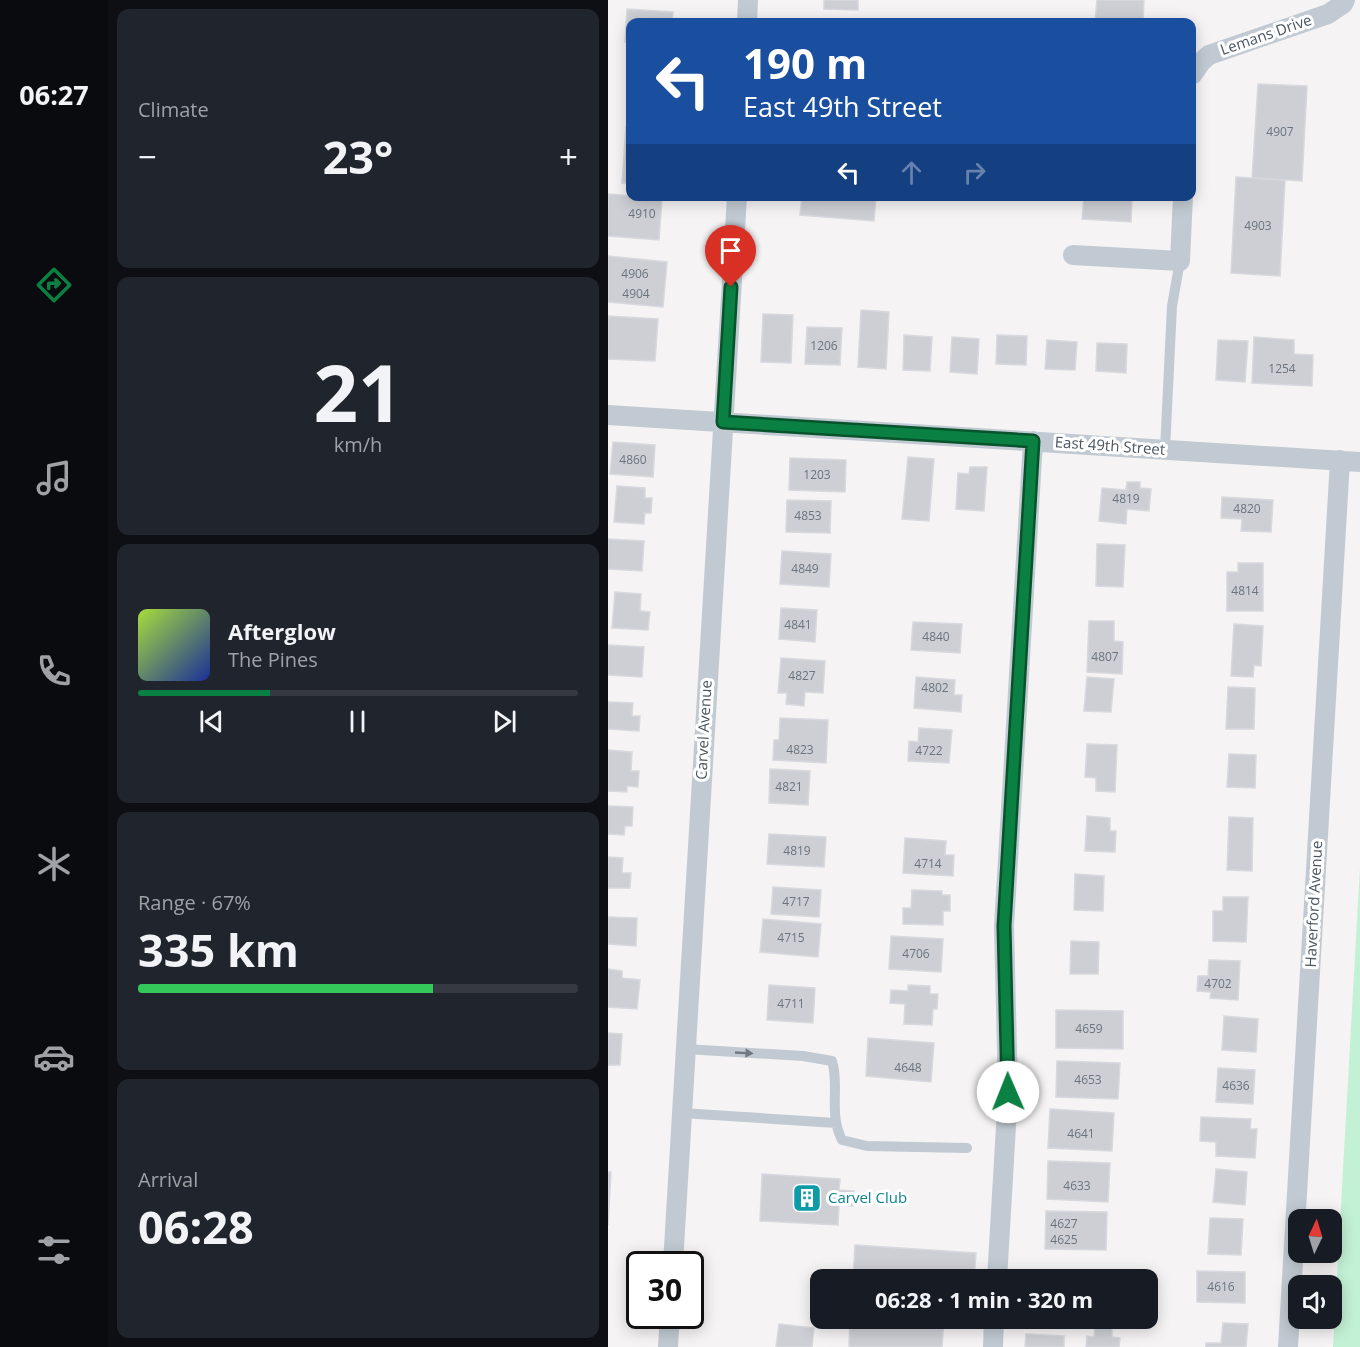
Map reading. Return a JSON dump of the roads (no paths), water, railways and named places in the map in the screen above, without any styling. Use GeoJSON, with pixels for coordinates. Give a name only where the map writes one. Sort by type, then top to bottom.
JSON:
{"type":"FeatureCollection","features":[{"type":"Feature","properties":{"kind":"street"},"geometry":{"type":"LineString","coordinates":[[747,18],[748,0]]}},
{"type":"Feature","properties":{"kind":"street","name":"Lemans Drive"},"geometry":{"type":"LineString","coordinates":[[1196,69],[1209,55],[1328,14],[1343,4],[1345,0]]}},
{"type":"Feature","properties":{"kind":"street","name":"Carvel Avenue"},"geometry":{"type":"LineString","coordinates":[[674,1251],[737,201]]}},
{"type":"Feature","properties":{"kind":"street"},"geometry":{"type":"LineString","coordinates":[[1073,255],[1180,261],[1183,201]]}},
{"type":"Feature","properties":{"kind":"street","name":"East 49th Street"},"geometry":{"type":"LineString","coordinates":[[608,415],[1361,462]]}},
{"type":"Feature","properties":{"kind":"street"},"geometry":{"type":"LineString","coordinates":[[998,1269],[1008,1092],[1004,926],[1033,441]]}},
{"type":"Feature","properties":{"kind":"street","name":"Haverford Avenue"},"geometry":{"type":"LineString","coordinates":[[1288,1347],[1340,460]]}},
{"type":"Feature","properties":{"kind":"street"},"geometry":{"type":"LineString","coordinates":[[668,1347],[669,1329]]}},
{"type":"Feature","properties":{"kind":"street"},"geometry":{"type":"LineString","coordinates":[[993,1347],[994,1329]]}},
{"type":"Feature","properties":{"kind":"lane"},"geometry":{"type":"LineString","coordinates":[[1164,450],[1172,306],[1180,261]]}},
{"type":"Feature","properties":{"kind":"lane"},"geometry":{"type":"LineString","coordinates":[[685,1049],[803,1056],[832,1061],[836,1072],[833,1095],[836,1123],[842,1140],[867,1146],[967,1148]]}},
{"type":"Feature","properties":{"kind":"lane"},"geometry":{"type":"LineString","coordinates":[[682,1113],[836,1123]]}},
{"type":"Feature","properties":{"kind":"place","name":"Carvel Club"},"geometry":{"type":"Point","coordinates":[807,1198]}}]}
